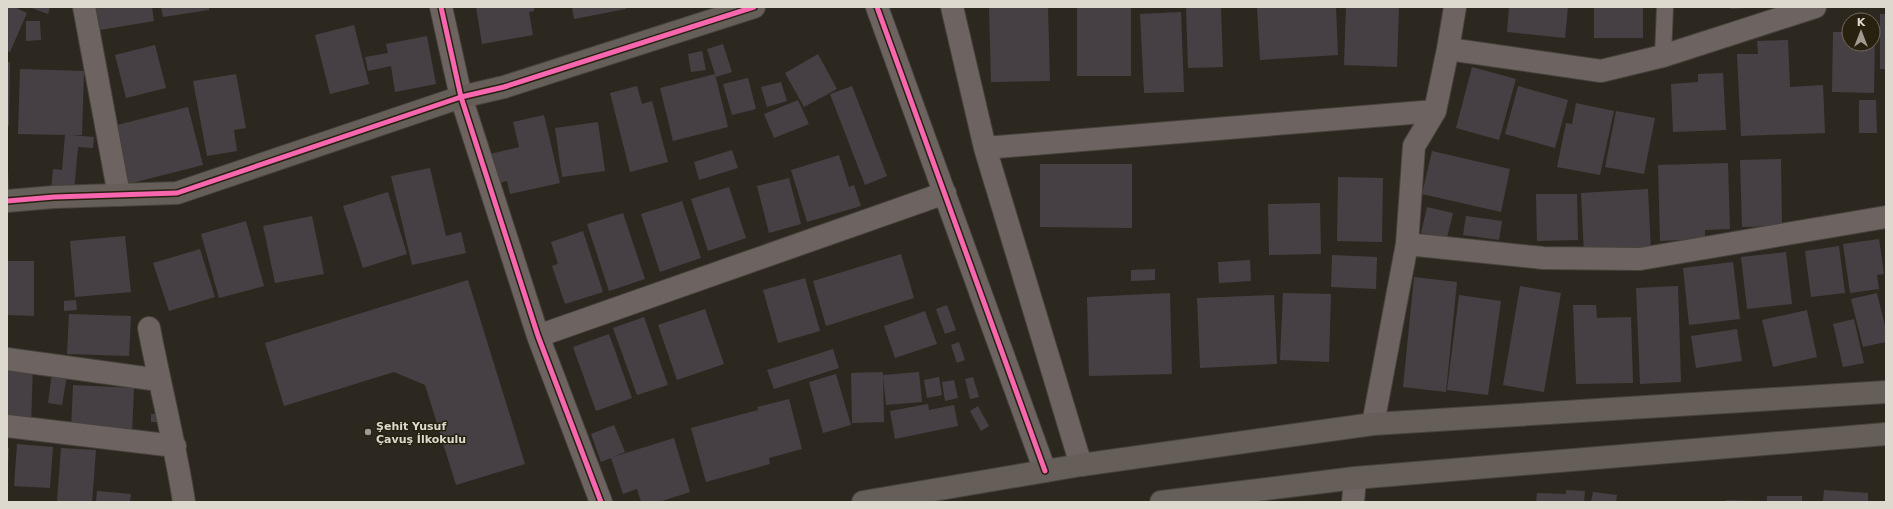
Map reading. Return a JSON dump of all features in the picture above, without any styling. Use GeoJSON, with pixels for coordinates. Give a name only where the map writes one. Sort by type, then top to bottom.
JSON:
{"type":"FeatureCollection","features":[{"type":"Feature","properties":{"kind":"main road"},"geometry":{"type":"LineString","coordinates":[[7,201],[54,197],[177,193],[461,97],[504,87],[754,7]]}},
{"type":"Feature","properties":{"kind":"main road"},"geometry":{"type":"LineString","coordinates":[[863,502],[1081,465],[1373,424],[1886,392]]}},
{"type":"Feature","properties":{"kind":"main road"},"geometry":{"type":"LineString","coordinates":[[1161,502],[1355,478],[1886,434]]}},
{"type":"Feature","properties":{"kind":"street"},"geometry":{"type":"LineString","coordinates":[[84,7],[119,195]]}},
{"type":"Feature","properties":{"kind":"street"},"geometry":{"type":"LineString","coordinates":[[441,7],[461,97],[538,336],[601,502]]}},
{"type":"Feature","properties":{"kind":"street"},"geometry":{"type":"LineString","coordinates":[[878,7],[1045,471]]}},
{"type":"Feature","properties":{"kind":"street"},"geometry":{"type":"LineString","coordinates":[[952,7],[985,148],[1081,465]]}},
{"type":"Feature","properties":{"kind":"street"},"geometry":{"type":"LineString","coordinates":[[1373,424],[1407,244],[1414,146],[1435,111],[1455,7]]}},
{"type":"Feature","properties":{"kind":"street"},"geometry":{"type":"LineString","coordinates":[[1448,49],[1601,71],[1663,56],[1816,7]]}},
{"type":"Feature","properties":{"kind":"street"},"geometry":{"type":"LineString","coordinates":[[985,148],[1435,111]]}},
{"type":"Feature","properties":{"kind":"street"},"geometry":{"type":"LineString","coordinates":[[538,336],[945,193]]}},
{"type":"Feature","properties":{"kind":"street"},"geometry":{"type":"LineString","coordinates":[[1407,244],[1543,258],[1640,259],[1886,218]]}},
{"type":"Feature","properties":{"kind":"street"},"geometry":{"type":"LineString","coordinates":[[149,328],[159,380],[175,446],[184,502]]}},
{"type":"Feature","properties":{"kind":"street"},"geometry":{"type":"LineString","coordinates":[[7,359],[159,380]]}},
{"type":"Feature","properties":{"kind":"street"},"geometry":{"type":"LineString","coordinates":[[7,426],[175,446]]}},
{"type":"Feature","properties":{"kind":"street"},"geometry":{"type":"LineString","coordinates":[[1353,502],[1355,478]]}},
{"type":"Feature","properties":{"kind":"lane"},"geometry":{"type":"LineString","coordinates":[[1663,56],[1665,7]]}},
{"type":"Feature","properties":{"kind":"building"},"geometry":{"type":"Polygon","coordinates":[[[7,7],[14,7],[27,13],[10,52],[7,51],[7,7]]]}},
{"type":"Feature","properties":{"kind":"building"},"geometry":{"type":"Polygon","coordinates":[[[29,7],[50,7],[48,14],[29,7]]]}},
{"type":"Feature","properties":{"kind":"building"},"geometry":{"type":"Polygon","coordinates":[[[96,7],[152,7],[154,21],[100,30],[96,7]]]}},
{"type":"Feature","properties":{"kind":"building"},"geometry":{"type":"Polygon","coordinates":[[[161,7],[209,7],[209,10],[163,17],[161,7]]]}},
{"type":"Feature","properties":{"kind":"building"},"geometry":{"type":"Polygon","coordinates":[[[476,7],[534,7],[534,11],[529,12],[533,35],[482,44],[476,7]]]}},
{"type":"Feature","properties":{"kind":"building"},"geometry":{"type":"Polygon","coordinates":[[[572,7],[626,7],[626,9],[574,19],[572,7]]]}},
{"type":"Feature","properties":{"kind":"building"},"geometry":{"type":"Polygon","coordinates":[[[1048,7],[1050,81],[991,82],[989,8],[1048,7]]]}},
{"type":"Feature","properties":{"kind":"building"},"geometry":{"type":"Polygon","coordinates":[[[1077,7],[1131,7],[1131,76],[1077,76],[1077,7]]]}},
{"type":"Feature","properties":{"kind":"building"},"geometry":{"type":"Polygon","coordinates":[[[1186,7],[1221,7],[1223,67],[1188,68],[1186,7]]]}},
{"type":"Feature","properties":{"kind":"building"},"geometry":{"type":"Polygon","coordinates":[[[1257,7],[1336,7],[1338,55],[1260,60],[1257,7]]]}},
{"type":"Feature","properties":{"kind":"building"},"geometry":{"type":"Polygon","coordinates":[[[1346,7],[1399,7],[1397,67],[1344,65],[1346,7]]]}},
{"type":"Feature","properties":{"kind":"building"},"geometry":{"type":"Polygon","coordinates":[[[1509,7],[1568,7],[1565,38],[1507,32],[1509,7]]]}},
{"type":"Feature","properties":{"kind":"building"},"geometry":{"type":"Polygon","coordinates":[[[1594,7],[1643,7],[1643,38],[1594,38],[1594,7]]]}},
{"type":"Feature","properties":{"kind":"building"},"geometry":{"type":"Polygon","coordinates":[[[1731,7],[1747,7],[1747,8],[1731,9],[1731,7]]]}},
{"type":"Feature","properties":{"kind":"building"},"geometry":{"type":"Polygon","coordinates":[[[1181,12],[1184,92],[1144,93],[1140,14],[1181,12]]]}},
{"type":"Feature","properties":{"kind":"building"},"geometry":{"type":"Polygon","coordinates":[[[1881,14],[1886,14],[1886,69],[1880,69],[1881,14]]]}},
{"type":"Feature","properties":{"kind":"building"},"geometry":{"type":"Polygon","coordinates":[[[26,21],[40,21],[41,40],[26,41],[26,21]]]}},
{"type":"Feature","properties":{"kind":"building"},"geometry":{"type":"Polygon","coordinates":[[[354,25],[369,84],[330,94],[315,35],[354,25]]]}},
{"type":"Feature","properties":{"kind":"building"},"geometry":{"type":"Polygon","coordinates":[[[1833,32],[1841,32],[1841,52],[1875,52],[1874,93],[1832,92],[1833,32]]]}},
{"type":"Feature","properties":{"kind":"building"},"geometry":{"type":"Polygon","coordinates":[[[427,36],[436,84],[395,92],[391,66],[368,71],[365,57],[388,53],[386,44],[427,36]]]}},
{"type":"Feature","properties":{"kind":"building"},"geometry":{"type":"Polygon","coordinates":[[[1788,40],[1790,87],[1823,85],[1825,133],[1741,136],[1737,54],[1758,54],[1757,41],[1788,40]]]}},
{"type":"Feature","properties":{"kind":"building"},"geometry":{"type":"Polygon","coordinates":[[[723,44],[732,72],[716,77],[707,49],[723,44]]]}},
{"type":"Feature","properties":{"kind":"building"},"geometry":{"type":"Polygon","coordinates":[[[155,45],[166,88],[126,98],[115,55],[155,45]]]}},
{"type":"Feature","properties":{"kind":"building"},"geometry":{"type":"Polygon","coordinates":[[[702,51],[706,70],[691,72],[688,54],[702,51]]]}},
{"type":"Feature","properties":{"kind":"building"},"geometry":{"type":"Polygon","coordinates":[[[818,54],[837,89],[804,107],[785,73],[818,54]]]}},
{"type":"Feature","properties":{"kind":"building"},"geometry":{"type":"Polygon","coordinates":[[[7,62],[10,62],[9,126],[7,126],[7,62]]]}},
{"type":"Feature","properties":{"kind":"building"},"geometry":{"type":"Polygon","coordinates":[[[1472,67],[1516,79],[1499,140],[1456,128],[1472,67]]]}},
{"type":"Feature","properties":{"kind":"building"},"geometry":{"type":"Polygon","coordinates":[[[20,69],[84,71],[82,135],[71,135],[94,137],[93,148],[78,147],[74,192],[51,191],[53,169],[62,170],[65,135],[18,134],[20,69]]]}},
{"type":"Feature","properties":{"kind":"building"},"geometry":{"type":"Polygon","coordinates":[[[1723,73],[1726,130],[1673,132],[1671,84],[1698,82],[1698,74],[1723,73]]]}},
{"type":"Feature","properties":{"kind":"building"},"geometry":{"type":"Polygon","coordinates":[[[236,74],[246,128],[234,130],[237,151],[207,156],[193,81],[236,74]]]}},
{"type":"Feature","properties":{"kind":"building"},"geometry":{"type":"Polygon","coordinates":[[[715,74],[728,127],[673,141],[660,88],[715,74]]]}},
{"type":"Feature","properties":{"kind":"building"},"geometry":{"type":"Polygon","coordinates":[[[748,78],[756,109],[732,115],[723,84],[748,78]]]}},
{"type":"Feature","properties":{"kind":"building"},"geometry":{"type":"Polygon","coordinates":[[[781,82],[787,101],[767,107],[761,87],[781,82]]]}},
{"type":"Feature","properties":{"kind":"building"},"geometry":{"type":"Polygon","coordinates":[[[637,86],[642,104],[652,101],[668,162],[630,172],[610,93],[637,86]]]}},
{"type":"Feature","properties":{"kind":"building"},"geometry":{"type":"Polygon","coordinates":[[[852,86],[887,176],[865,185],[830,94],[852,86]]]}},
{"type":"Feature","properties":{"kind":"building"},"geometry":{"type":"Polygon","coordinates":[[[1518,86],[1568,100],[1555,148],[1505,134],[1518,86]]]}},
{"type":"Feature","properties":{"kind":"building"},"geometry":{"type":"Polygon","coordinates":[[[798,100],[809,124],[774,138],[764,114],[798,100]]]}},
{"type":"Feature","properties":{"kind":"building"},"geometry":{"type":"Polygon","coordinates":[[[1859,100],[1876,100],[1877,133],[1859,133],[1859,100]]]}},
{"type":"Feature","properties":{"kind":"building"},"geometry":{"type":"Polygon","coordinates":[[[1576,103],[1614,111],[1600,175],[1557,167],[1566,123],[1572,124],[1576,103]]]}},
{"type":"Feature","properties":{"kind":"building"},"geometry":{"type":"Polygon","coordinates":[[[188,107],[203,165],[128,184],[113,126],[188,107]]]}},
{"type":"Feature","properties":{"kind":"building"},"geometry":{"type":"Polygon","coordinates":[[[1616,111],[1655,118],[1644,174],[1605,167],[1616,111]]]}},
{"type":"Feature","properties":{"kind":"building"},"geometry":{"type":"Polygon","coordinates":[[[544,115],[560,183],[510,194],[507,181],[493,184],[486,155],[519,147],[513,122],[544,115]]]}},
{"type":"Feature","properties":{"kind":"building"},"geometry":{"type":"Polygon","coordinates":[[[598,122],[605,171],[562,177],[555,128],[598,122]]]}},
{"type":"Feature","properties":{"kind":"building"},"geometry":{"type":"Polygon","coordinates":[[[732,150],[738,168],[699,180],[694,162],[732,150]]]}},
{"type":"Feature","properties":{"kind":"building"},"geometry":{"type":"Polygon","coordinates":[[[1432,151],[1510,169],[1501,212],[1422,194],[1432,151]]]}},
{"type":"Feature","properties":{"kind":"building"},"geometry":{"type":"Polygon","coordinates":[[[839,155],[849,187],[854,185],[861,206],[807,222],[791,170],[839,155]]]}},
{"type":"Feature","properties":{"kind":"building"},"geometry":{"type":"Polygon","coordinates":[[[1781,159],[1782,226],[1742,227],[1740,160],[1781,159]]]}},
{"type":"Feature","properties":{"kind":"building"},"geometry":{"type":"Polygon","coordinates":[[[1728,163],[1730,229],[1705,230],[1705,239],[1660,241],[1658,165],[1728,163]]]}},
{"type":"Feature","properties":{"kind":"building"},"geometry":{"type":"Polygon","coordinates":[[[1040,164],[1132,164],[1132,228],[1040,227],[1040,164]]]}},
{"type":"Feature","properties":{"kind":"building"},"geometry":{"type":"Polygon","coordinates":[[[430,168],[446,236],[461,232],[466,253],[412,265],[391,176],[430,168]]]}},
{"type":"Feature","properties":{"kind":"building"},"geometry":{"type":"Polygon","coordinates":[[[8,170],[9,192],[7,192],[8,170]]]}},
{"type":"Feature","properties":{"kind":"building"},"geometry":{"type":"Polygon","coordinates":[[[1338,177],[1383,178],[1382,242],[1337,241],[1338,177]]]}},
{"type":"Feature","properties":{"kind":"building"},"geometry":{"type":"Polygon","coordinates":[[[789,178],[801,224],[769,233],[757,186],[789,178]]]}},
{"type":"Feature","properties":{"kind":"building"},"geometry":{"type":"Polygon","coordinates":[[[729,187],[746,238],[708,251],[691,199],[729,187]]]}},
{"type":"Feature","properties":{"kind":"building"},"geometry":{"type":"Polygon","coordinates":[[[1648,189],[1651,251],[1584,254],[1581,193],[1648,189]]]}},
{"type":"Feature","properties":{"kind":"building"},"geometry":{"type":"Polygon","coordinates":[[[388,192],[407,254],[363,268],[343,206],[388,192]]]}},
{"type":"Feature","properties":{"kind":"building"},"geometry":{"type":"Polygon","coordinates":[[[1536,194],[1577,194],[1578,240],[1537,241],[1536,194]]]}},
{"type":"Feature","properties":{"kind":"building"},"geometry":{"type":"Polygon","coordinates":[[[682,201],[701,258],[660,272],[641,214],[682,201]]]}},
{"type":"Feature","properties":{"kind":"building"},"geometry":{"type":"Polygon","coordinates":[[[1320,203],[1321,254],[1269,255],[1268,204],[1320,203]]]}},
{"type":"Feature","properties":{"kind":"building"},"geometry":{"type":"Polygon","coordinates":[[[1427,207],[1453,213],[1447,238],[1421,233],[1427,207]]]}},
{"type":"Feature","properties":{"kind":"building"},"geometry":{"type":"Polygon","coordinates":[[[623,213],[645,279],[609,291],[587,224],[623,213]]]}},
{"type":"Feature","properties":{"kind":"building"},"geometry":{"type":"Polygon","coordinates":[[[312,216],[324,274],[275,283],[263,226],[312,216]]]}},
{"type":"Feature","properties":{"kind":"building"},"geometry":{"type":"Polygon","coordinates":[[[1466,216],[1502,221],[1499,240],[1463,235],[1466,216]]]}},
{"type":"Feature","properties":{"kind":"building"},"geometry":{"type":"Polygon","coordinates":[[[246,221],[264,286],[219,298],[201,234],[246,221]]]}},
{"type":"Feature","properties":{"kind":"building"},"geometry":{"type":"Polygon","coordinates":[[[583,231],[603,292],[565,304],[552,266],[558,264],[551,242],[583,231]]]}},
{"type":"Feature","properties":{"kind":"building"},"geometry":{"type":"Polygon","coordinates":[[[125,236],[131,292],[75,297],[70,241],[125,236]]]}},
{"type":"Feature","properties":{"kind":"building"},"geometry":{"type":"Polygon","coordinates":[[[1879,239],[1884,274],[1877,275],[1879,289],[1850,293],[1843,244],[1879,239]]]}},
{"type":"Feature","properties":{"kind":"building"},"geometry":{"type":"Polygon","coordinates":[[[1839,246],[1845,293],[1811,297],[1805,251],[1839,246]]]}},
{"type":"Feature","properties":{"kind":"building"},"geometry":{"type":"Polygon","coordinates":[[[200,249],[215,297],[169,311],[153,263],[200,249]]]}},
{"type":"Feature","properties":{"kind":"building"},"geometry":{"type":"Polygon","coordinates":[[[1786,252],[1792,304],[1747,309],[1741,257],[1786,252]]]}},
{"type":"Feature","properties":{"kind":"building"},"geometry":{"type":"Polygon","coordinates":[[[901,254],[914,298],[826,326],[813,281],[901,254]]]}},
{"type":"Feature","properties":{"kind":"building"},"geometry":{"type":"Polygon","coordinates":[[[1332,255],[1377,257],[1376,289],[1331,287],[1332,255]]]}},
{"type":"Feature","properties":{"kind":"building"},"geometry":{"type":"Polygon","coordinates":[[[1250,260],[1251,281],[1219,283],[1218,262],[1250,260]]]}},
{"type":"Feature","properties":{"kind":"building"},"geometry":{"type":"Polygon","coordinates":[[[7,261],[34,261],[34,316],[7,315],[7,261]]]}},
{"type":"Feature","properties":{"kind":"building"},"geometry":{"type":"Polygon","coordinates":[[[1733,262],[1740,319],[1689,325],[1683,268],[1733,262]]]}},
{"type":"Feature","properties":{"kind":"building"},"geometry":{"type":"Polygon","coordinates":[[[1155,269],[1155,280],[1131,281],[1131,270],[1155,269]]]}},
{"type":"Feature","properties":{"kind":"building"},"geometry":{"type":"Polygon","coordinates":[[[1414,277],[1457,282],[1446,392],[1403,387],[1414,277]]]}},
{"type":"Feature","properties":{"kind":"building"},"geometry":{"type":"Polygon","coordinates":[[[805,278],[820,331],[778,343],[763,290],[805,278]]]}},
{"type":"Feature","properties":{"kind":"building"},"geometry":{"type":"Polygon","coordinates":[[[468,280],[525,464],[456,485],[425,385],[394,372],[284,406],[265,343],[468,280]]]}},
{"type":"Feature","properties":{"kind":"building"},"geometry":{"type":"Polygon","coordinates":[[[1520,286],[1561,293],[1544,392],[1503,385],[1520,286]]]}},
{"type":"Feature","properties":{"kind":"building"},"geometry":{"type":"Polygon","coordinates":[[[1678,286],[1681,382],[1640,384],[1636,288],[1678,286]]]}},
{"type":"Feature","properties":{"kind":"building"},"geometry":{"type":"Polygon","coordinates":[[[1170,293],[1172,374],[1089,376],[1087,297],[1170,293]]]}},
{"type":"Feature","properties":{"kind":"building"},"geometry":{"type":"Polygon","coordinates":[[[1283,293],[1331,294],[1329,362],[1280,360],[1283,293]]]}},
{"type":"Feature","properties":{"kind":"building"},"geometry":{"type":"Polygon","coordinates":[[[1877,293],[1886,330],[1886,342],[1863,347],[1851,299],[1877,293]]]}},
{"type":"Feature","properties":{"kind":"building"},"geometry":{"type":"Polygon","coordinates":[[[1274,295],[1277,364],[1200,368],[1197,298],[1274,295]]]}},
{"type":"Feature","properties":{"kind":"building"},"geometry":{"type":"Polygon","coordinates":[[[1459,295],[1501,301],[1488,395],[1447,390],[1459,295]]]}},
{"type":"Feature","properties":{"kind":"building"},"geometry":{"type":"Polygon","coordinates":[[[76,300],[77,310],[64,311],[64,301],[76,300]]]}},
{"type":"Feature","properties":{"kind":"building"},"geometry":{"type":"Polygon","coordinates":[[[947,305],[956,330],[945,334],[936,309],[947,305]]]}},
{"type":"Feature","properties":{"kind":"building"},"geometry":{"type":"Polygon","coordinates":[[[1573,305],[1596,305],[1597,318],[1631,317],[1633,383],[1576,384],[1573,305]]]}},
{"type":"Feature","properties":{"kind":"building"},"geometry":{"type":"Polygon","coordinates":[[[705,309],[724,364],[677,380],[658,325],[705,309]]]}},
{"type":"Feature","properties":{"kind":"building"},"geometry":{"type":"Polygon","coordinates":[[[1807,310],[1817,357],[1773,367],[1762,320],[1807,310]]]}},
{"type":"Feature","properties":{"kind":"building"},"geometry":{"type":"Polygon","coordinates":[[[925,311],[937,344],[895,358],[884,326],[925,311]]]}},
{"type":"Feature","properties":{"kind":"building"},"geometry":{"type":"Polygon","coordinates":[[[69,314],[131,316],[129,356],[67,354],[69,314]]]}},
{"type":"Feature","properties":{"kind":"building"},"geometry":{"type":"Polygon","coordinates":[[[644,317],[668,385],[637,395],[613,328],[644,317]]]}},
{"type":"Feature","properties":{"kind":"building"},"geometry":{"type":"Polygon","coordinates":[[[1854,319],[1864,363],[1843,367],[1833,324],[1854,319]]]}},
{"type":"Feature","properties":{"kind":"building"},"geometry":{"type":"Polygon","coordinates":[[[1737,329],[1742,361],[1696,368],[1691,336],[1737,329]]]}},
{"type":"Feature","properties":{"kind":"building"},"geometry":{"type":"Polygon","coordinates":[[[609,334],[632,398],[596,411],[573,347],[609,334]]]}},
{"type":"Feature","properties":{"kind":"building"},"geometry":{"type":"Polygon","coordinates":[[[959,342],[965,360],[957,363],[951,345],[959,342]]]}},
{"type":"Feature","properties":{"kind":"building"},"geometry":{"type":"Polygon","coordinates":[[[833,349],[839,368],[774,389],[767,370],[833,349]]]}},
{"type":"Feature","properties":{"kind":"building"},"geometry":{"type":"Polygon","coordinates":[[[7,363],[33,364],[31,424],[7,423],[7,363]]]}},
{"type":"Feature","properties":{"kind":"building"},"geometry":{"type":"Polygon","coordinates":[[[883,372],[884,422],[852,423],[851,373],[883,372]]]}},
{"type":"Feature","properties":{"kind":"building"},"geometry":{"type":"Polygon","coordinates":[[[919,372],[922,402],[886,405],[883,375],[919,372]]]}},
{"type":"Feature","properties":{"kind":"building"},"geometry":{"type":"Polygon","coordinates":[[[52,373],[67,375],[62,405],[48,403],[52,373]]]}},
{"type":"Feature","properties":{"kind":"building"},"geometry":{"type":"Polygon","coordinates":[[[836,374],[851,425],[823,433],[809,382],[836,374]]]}},
{"type":"Feature","properties":{"kind":"building"},"geometry":{"type":"Polygon","coordinates":[[[939,377],[942,395],[927,398],[924,380],[939,377]]]}},
{"type":"Feature","properties":{"kind":"building"},"geometry":{"type":"Polygon","coordinates":[[[973,377],[979,397],[970,399],[965,379],[973,377]]]}},
{"type":"Feature","properties":{"kind":"building"},"geometry":{"type":"Polygon","coordinates":[[[954,380],[958,398],[945,401],[942,382],[954,380]]]}},
{"type":"Feature","properties":{"kind":"building"},"geometry":{"type":"Polygon","coordinates":[[[73,385],[134,388],[132,433],[71,430],[73,385]]]}},
{"type":"Feature","properties":{"kind":"building"},"geometry":{"type":"Polygon","coordinates":[[[789,399],[802,449],[769,458],[770,464],[706,482],[691,428],[758,410],[757,407],[789,399]]]}},
{"type":"Feature","properties":{"kind":"building"},"geometry":{"type":"Polygon","coordinates":[[[928,404],[929,410],[954,405],[958,426],[895,439],[890,411],[928,404]]]}},
{"type":"Feature","properties":{"kind":"building"},"geometry":{"type":"Polygon","coordinates":[[[978,406],[989,426],[981,431],[970,411],[978,406]]]}},
{"type":"Feature","properties":{"kind":"building"},"geometry":{"type":"Polygon","coordinates":[[[151,414],[159,414],[159,422],[151,422],[151,414]]]}},
{"type":"Feature","properties":{"kind":"building"},"geometry":{"type":"Polygon","coordinates":[[[614,425],[625,452],[613,457],[674,438],[690,492],[659,502],[641,502],[637,489],[623,494],[611,458],[601,462],[591,434],[614,425]]]}},
{"type":"Feature","properties":{"kind":"building"},"geometry":{"type":"Polygon","coordinates":[[[17,444],[53,447],[50,488],[14,486],[17,444]]]}},
{"type":"Feature","properties":{"kind":"building"},"geometry":{"type":"Polygon","coordinates":[[[7,448],[9,448],[8,465],[7,465],[7,448]]]}},
{"type":"Feature","properties":{"kind":"building"},"geometry":{"type":"Polygon","coordinates":[[[61,448],[96,450],[92,502],[57,501],[61,448]]]}},
{"type":"Feature","properties":{"kind":"building"},"geometry":{"type":"Polygon","coordinates":[[[1566,490],[1585,491],[1584,502],[1536,502],[1537,493],[1566,494],[1566,490]]]}},
{"type":"Feature","properties":{"kind":"building"},"geometry":{"type":"Polygon","coordinates":[[[1824,490],[1868,493],[1868,502],[1823,502],[1824,490]]]}},
{"type":"Feature","properties":{"kind":"building"},"geometry":{"type":"Polygon","coordinates":[[[97,491],[131,494],[130,502],[96,502],[97,491]]]}},
{"type":"Feature","properties":{"kind":"building"},"geometry":{"type":"Polygon","coordinates":[[[1593,492],[1617,495],[1616,502],[1591,502],[1593,492]]]}},
{"type":"Feature","properties":{"kind":"building"},"geometry":{"type":"Polygon","coordinates":[[[1767,496],[1802,496],[1802,502],[1767,502],[1767,496]]]}},
{"type":"Feature","properties":{"kind":"building"},"geometry":{"type":"Polygon","coordinates":[[[1726,500],[1763,501],[1763,502],[1726,502],[1726,500]]]}},
{"type":"Feature","properties":{"kind":"cycle path"},"geometry":{"type":"LineString","coordinates":[[441,7],[461,97],[538,336],[601,502]]}},
{"type":"Feature","properties":{"kind":"cycle path"},"geometry":{"type":"LineString","coordinates":[[7,201],[54,197],[177,193],[461,97],[504,87],[754,7]]}},
{"type":"Feature","properties":{"kind":"cycle path"},"geometry":{"type":"LineString","coordinates":[[877,7],[1045,471]]}},
{"type":"Feature","properties":{"kind":"place","name":"Şehit Yusuf Çavuş İlkokulu"},"geometry":{"type":"Point","coordinates":[368,432]}}]}
